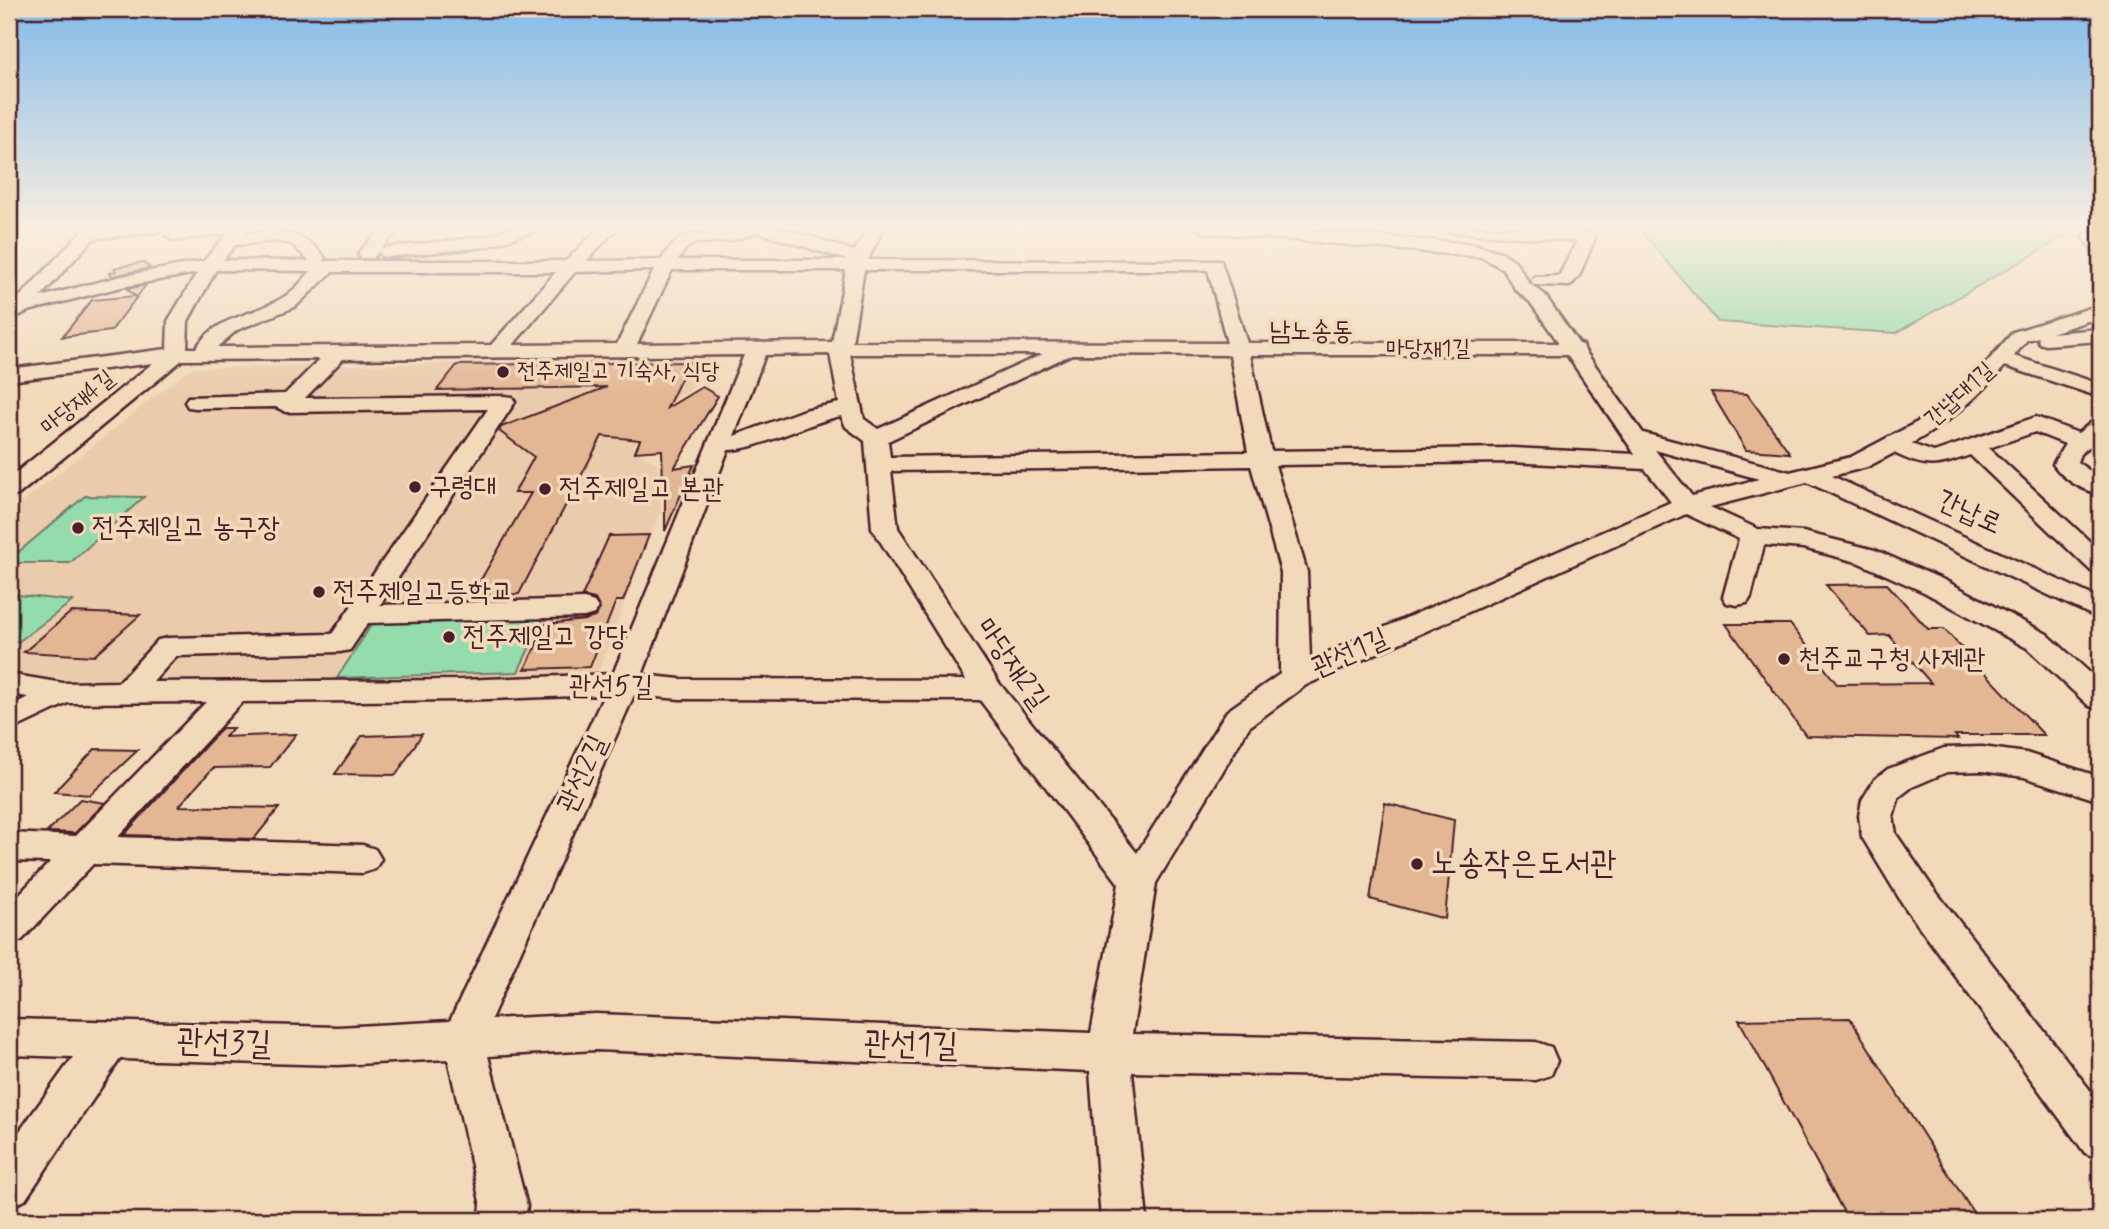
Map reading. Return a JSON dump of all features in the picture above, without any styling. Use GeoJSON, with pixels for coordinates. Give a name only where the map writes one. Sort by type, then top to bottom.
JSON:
{"type":"FeatureCollection","features":[{"type":"Feature","properties":{"kind":"street"},"geometry":{"type":"LineString","coordinates":[[9,320],[16,301],[32,284]]}},
{"type":"Feature","properties":{"kind":"street"},"geometry":{"type":"LineString","coordinates":[[16,301],[60,299],[110,284]]}},
{"type":"Feature","properties":{"kind":"street"},"geometry":{"type":"LineString","coordinates":[[177,355],[178,321],[198,284]]}},
{"type":"Feature","properties":{"kind":"street"},"geometry":{"type":"LineString","coordinates":[[219,355],[205,350],[210,339],[238,322],[286,304],[310,284]]}},
{"type":"Feature","properties":{"kind":"street"},"geometry":{"type":"LineString","coordinates":[[498,349],[555,284]]}},
{"type":"Feature","properties":{"kind":"street"},"geometry":{"type":"LineString","coordinates":[[656,284],[623,352],[841,348],[1072,349]]}},
{"type":"Feature","properties":{"kind":"street"},"geometry":{"type":"LineString","coordinates":[[854,284],[839,358],[854,422],[877,451],[1057,461],[1511,455],[1652,462]]}},
{"type":"Feature","properties":{"kind":"street"},"geometry":{"type":"LineString","coordinates":[[1230,284],[1261,458],[1294,572],[1295,678]]}},
{"type":"Feature","properties":{"kind":"street"},"geometry":{"type":"LineString","coordinates":[[1520,284],[1522,289],[1539,289],[1556,284]]}},
{"type":"Feature","properties":{"kind":"street"},"geometry":{"type":"LineString","coordinates":[[1538,284],[1576,349],[1652,462],[1686,505],[1754,536],[1803,540],[1866,556],[1934,586],[2037,641],[2100,699]]}},
{"type":"Feature","properties":{"kind":"street","name":"간납대1길"},"geometry":{"type":"LineString","coordinates":[[1799,477],[1859,462],[1895,445],[1933,423],[1983,379],[2019,338],[2100,311]]}},
{"type":"Feature","properties":{"kind":"street","name":"간납대1길"},"geometry":{"type":"LineString","coordinates":[[2019,338],[2059,339],[2100,335]]}},
{"type":"Feature","properties":{"kind":"street","name":"간납대1길"},"geometry":{"type":"LineString","coordinates":[[2059,339],[2100,352]]}},
{"type":"Feature","properties":{"kind":"street","name":"마당재4길"},"geometry":{"type":"LineString","coordinates":[[9,375],[177,355],[498,349],[623,352]]}},
{"type":"Feature","properties":{"kind":"street"},"geometry":{"type":"LineString","coordinates":[[877,451],[1072,349]]}},
{"type":"Feature","properties":{"kind":"street","name":"마당재1길"},"geometry":{"type":"LineString","coordinates":[[1072,349],[1576,349]]}},
{"type":"Feature","properties":{"kind":"street"},"geometry":{"type":"LineString","coordinates":[[713,455],[755,351]]}},
{"type":"Feature","properties":{"kind":"street"},"geometry":{"type":"LineString","coordinates":[[127,692],[167,648],[340,643],[504,402],[286,405],[338,352]]}},
{"type":"Feature","properties":{"kind":"street","name":"마당재4길"},"geometry":{"type":"LineString","coordinates":[[9,489],[177,355]]}},
{"type":"Feature","properties":{"kind":"street"},"geometry":{"type":"LineString","coordinates":[[2001,358],[2100,391]]}},
{"type":"Feature","properties":{"kind":"street"},"geometry":{"type":"LineString","coordinates":[[195,402],[291,400]]}},
{"type":"Feature","properties":{"kind":"street"},"geometry":{"type":"LineString","coordinates":[[713,455],[735,443],[812,415],[851,407]]}},
{"type":"Feature","properties":{"kind":"street","name":"간납대1길"},"geometry":{"type":"LineString","coordinates":[[1895,445],[1919,456],[1936,459],[2036,424],[2081,442]]}},
{"type":"Feature","properties":{"kind":"street"},"geometry":{"type":"LineString","coordinates":[[2100,427],[2070,451],[2065,464],[2082,479],[2100,487]]}},
{"type":"Feature","properties":{"kind":"street"},"geometry":{"type":"LineString","coordinates":[[1638,439],[1671,446],[1734,467],[1799,477]]}},
{"type":"Feature","properties":{"kind":"street"},"geometry":{"type":"LineString","coordinates":[[1974,446],[2100,565]]}},
{"type":"Feature","properties":{"kind":"street","name":"마당재2길"},"geometry":{"type":"LineString","coordinates":[[877,451],[885,528],[988,690],[1138,881]]}},
{"type":"Feature","properties":{"kind":"street","name":"관선2길"},"geometry":{"type":"LineString","coordinates":[[463,1038],[624,684],[713,455]]}},
{"type":"Feature","properties":{"kind":"street","name":"관선1길"},"geometry":{"type":"LineString","coordinates":[[1124,1220],[1109,1053],[1116,996],[1138,881],[1238,719],[1295,678],[1686,505],[1799,477]]}},
{"type":"Feature","properties":{"kind":"street","name":"간납로"},"geometry":{"type":"LineString","coordinates":[[1799,477],[2033,576],[2100,610]]}},
{"type":"Feature","properties":{"kind":"street"},"geometry":{"type":"LineString","coordinates":[[1737,597],[1754,536]]}},
{"type":"Feature","properties":{"kind":"street"},"geometry":{"type":"LineString","coordinates":[[2033,576],[2100,576]]}},
{"type":"Feature","properties":{"kind":"street"},"geometry":{"type":"LineString","coordinates":[[360,614],[584,608]]}},
{"type":"Feature","properties":{"kind":"street"},"geometry":{"type":"LineString","coordinates":[[2071,672],[2100,671]]}},
{"type":"Feature","properties":{"kind":"street","name":"관선5길"},"geometry":{"type":"LineString","coordinates":[[9,684],[63,692],[461,690],[624,684],[680,689],[988,690]]}},
{"type":"Feature","properties":{"kind":"street"},"geometry":{"type":"LineString","coordinates":[[9,720],[63,692]]}},
{"type":"Feature","properties":{"kind":"street"},"geometry":{"type":"LineString","coordinates":[[9,929],[234,692]]}},
{"type":"Feature","properties":{"kind":"street"},"geometry":{"type":"LineString","coordinates":[[2100,789],[2026,765],[1982,759],[1944,760],[1900,778],[1887,788],[1879,800],[1876,816],[1879,837],[1917,895],[2100,1138]]}},
{"type":"Feature","properties":{"kind":"street"},"geometry":{"type":"LineString","coordinates":[[9,847],[363,859]]}},
{"type":"Feature","properties":{"kind":"street","name":"관선1길"},"geometry":{"type":"LineString","coordinates":[[463,1038],[596,1032],[1109,1053],[1536,1061]]}},
{"type":"Feature","properties":{"kind":"street","name":"관선3길"},"geometry":{"type":"LineString","coordinates":[[9,1037],[338,1046],[463,1038]]}},
{"type":"Feature","properties":{"kind":"street"},"geometry":{"type":"LineString","coordinates":[[463,1038],[504,1206],[502,1220]]}},
{"type":"Feature","properties":{"kind":"street"},"geometry":{"type":"LineString","coordinates":[[9,1184],[109,1040]]}},
{"type":"Feature","properties":{"kind":"shaded area","name":"전주제일고등학교"},"geometry":{"type":"Polygon","coordinates":[[[710,358],[690,390],[650,415],[632,450],[657,463],[661,509],[597,674],[283,683],[79,681],[9,672],[9,513],[191,368],[710,358]]]}},
{"type":"Feature","properties":{"kind":"green space"},"geometry":{"type":"Polygon","coordinates":[[[1686,284],[1981,284],[1896,333],[1718,322],[1686,284]]]}},
{"type":"Feature","properties":{"kind":"green space","name":"전주제일고 농구장"},"geometry":{"type":"Polygon","coordinates":[[[85,496],[144,497],[70,563],[9,563],[9,560],[85,496]]]}},
{"type":"Feature","properties":{"kind":"green space"},"geometry":{"type":"Polygon","coordinates":[[[9,594],[73,601],[18,642],[9,641],[9,594]]]}},
{"type":"Feature","properties":{"kind":"green space","name":"전주제일고 강당"},"geometry":{"type":"Polygon","coordinates":[[[543,619],[518,672],[337,678],[372,624],[543,619]]]}},
{"type":"Feature","properties":{"kind":"building"},"geometry":{"type":"Polygon","coordinates":[[[146,285],[111,331],[62,337],[92,300],[135,296],[127,289],[146,285]]]}},
{"type":"Feature","properties":{"kind":"building"},"geometry":{"type":"Polygon","coordinates":[[[689,362],[667,408],[702,387],[718,396],[674,468],[694,465],[665,531],[662,450],[635,452],[640,440],[602,436],[519,594],[472,595],[531,493],[514,493],[534,457],[499,431],[501,427],[607,387],[437,390],[457,365],[689,362]]]}},
{"type":"Feature","properties":{"kind":"building"},"geometry":{"type":"Polygon","coordinates":[[[1711,392],[1747,394],[1790,453],[1746,450],[1711,392]]]}},
{"type":"Feature","properties":{"kind":"building"},"geometry":{"type":"Polygon","coordinates":[[[649,535],[623,601],[616,601],[590,667],[525,669],[546,624],[595,617],[600,609],[595,599],[582,596],[609,536],[649,535]]]}},
{"type":"Feature","properties":{"kind":"building","name":"천주교구청 사제관"},"geometry":{"type":"Polygon","coordinates":[[[1887,584],[1928,629],[1944,629],[2044,735],[1955,735],[1958,739],[1806,736],[1726,624],[1790,624],[1837,684],[1931,683],[1889,635],[1870,636],[1826,585],[1887,584]]]}},
{"type":"Feature","properties":{"kind":"building"},"geometry":{"type":"Polygon","coordinates":[[[71,612],[140,615],[94,656],[24,652],[71,612]]]}},
{"type":"Feature","properties":{"kind":"building"},"geometry":{"type":"Polygon","coordinates":[[[222,728],[233,728],[225,737],[296,734],[270,767],[213,768],[179,806],[279,808],[254,839],[124,835],[222,728]]]}},
{"type":"Feature","properties":{"kind":"building"},"geometry":{"type":"Polygon","coordinates":[[[422,734],[396,775],[335,774],[362,736],[422,734]]]}},
{"type":"Feature","properties":{"kind":"building"},"geometry":{"type":"Polygon","coordinates":[[[95,749],[138,750],[90,795],[54,792],[95,749]]]}},
{"type":"Feature","properties":{"kind":"building"},"geometry":{"type":"Polygon","coordinates":[[[80,799],[105,803],[75,833],[47,832],[80,799]]]}},
{"type":"Feature","properties":{"kind":"building"},"geometry":{"type":"Polygon","coordinates":[[[1385,803],[1454,820],[1445,919],[1370,899],[1385,803]]]}},
{"type":"Feature","properties":{"kind":"building"},"geometry":{"type":"Polygon","coordinates":[[[1850,1018],[1978,1220],[1848,1220],[1739,1020],[1850,1018]]]}},
{"type":"Feature","properties":{"kind":"place","name":"전주제일고 기숙사, 식당"},"geometry":{"type":"Point","coordinates":[503,372]}},
{"type":"Feature","properties":{"kind":"place","name":"구령대"},"geometry":{"type":"Point","coordinates":[415,487]}},
{"type":"Feature","properties":{"kind":"place","name":"전주제일고 본관"},"geometry":{"type":"Point","coordinates":[545,489]}},
{"type":"Feature","properties":{"kind":"place","name":"전주제일고 농구장"},"geometry":{"type":"Point","coordinates":[78,528]}},
{"type":"Feature","properties":{"kind":"place","name":"전주제일고등학교"},"geometry":{"type":"Point","coordinates":[319,592]}},
{"type":"Feature","properties":{"kind":"place","name":"전주제일고 강당"},"geometry":{"type":"Point","coordinates":[449,637]}},
{"type":"Feature","properties":{"kind":"place","name":"천주교구청 사제관"},"geometry":{"type":"Point","coordinates":[1784,659]}},
{"type":"Feature","properties":{"kind":"place","name":"노송작은도서관"},"geometry":{"type":"Point","coordinates":[1417,864]}},
{"type":"Feature","properties":{"kind":"district","name":"남노송동"},"geometry":{"type":"Point","coordinates":[1311,332]}}]}
